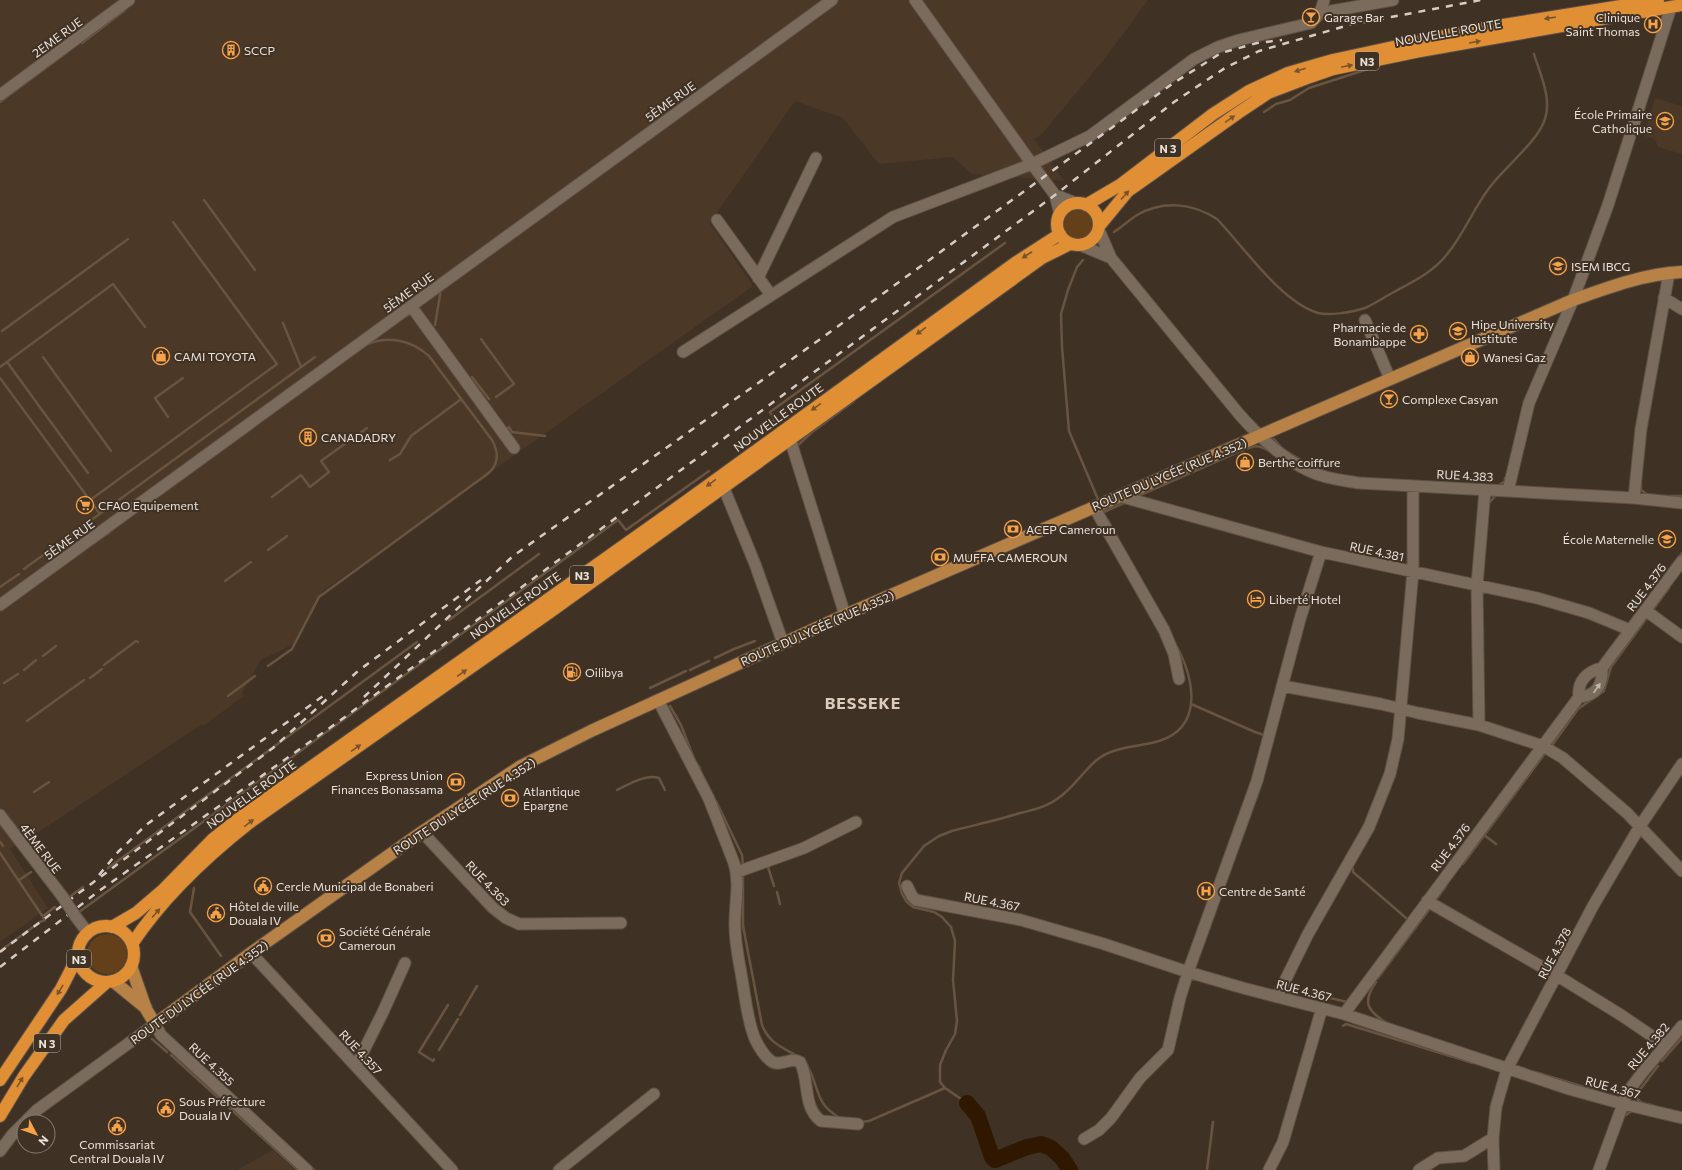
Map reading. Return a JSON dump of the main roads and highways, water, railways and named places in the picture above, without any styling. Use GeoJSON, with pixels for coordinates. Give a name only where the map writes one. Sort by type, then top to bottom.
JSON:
{"type":"FeatureCollection","features":[{"type":"Feature","properties":{"kind":"highway","name":"NOUVELLE ROUTE"},"geometry":{"type":"LineString","coordinates":[[1618,11],[1658,0]]}},
{"type":"Feature","properties":{"kind":"highway","name":"NOUVELLE ROUTE"},"geometry":{"type":"LineString","coordinates":[[1099,227],[1128,191],[1268,93],[1333,69],[1472,30],[1618,11],[1677,6]]}},
{"type":"Feature","properties":{"kind":"highway","name":"NOUVELLE ROUTE"},"geometry":{"type":"LineString","coordinates":[[1081,204],[1120,184],[1213,114],[1249,91],[1288,73],[1333,60],[1419,46]]}},
{"type":"Feature","properties":{"kind":"highway"},"geometry":{"type":"LineString","coordinates":[[1081,204],[1094,210],[1099,220],[1099,227],[1090,242],[1075,244],[1066,241],[1060,234],[1057,224],[1060,214],[1067,207],[1081,204]]}},
{"type":"Feature","properties":{"kind":"highway","name":"NOUVELLE ROUTE"},"geometry":{"type":"LineString","coordinates":[[132,944],[144,926],[172,894],[219,847],[249,823],[550,612],[690,504],[1015,263],[1060,234]]}},
{"type":"Feature","properties":{"kind":"highway","name":"NOUVELLE ROUTE"},"geometry":{"type":"LineString","coordinates":[[112,927],[136,913],[164,889],[213,839],[242,816],[690,504],[723,486],[1042,258],[1075,244]]}},
{"type":"Feature","properties":{"kind":"highway","name":"N3"},"geometry":{"type":"LineString","coordinates":[[0,1080],[61,989],[78,956],[81,943],[88,933],[100,927],[112,927]]}},
{"type":"Feature","properties":{"kind":"highway"},"geometry":{"type":"LineString","coordinates":[[110,982],[124,976],[131,966],[134,955],[132,944],[124,933],[112,927]]}},
{"type":"Feature","properties":{"kind":"highway","name":"N3"},"geometry":{"type":"LineString","coordinates":[[78,956],[81,966],[87,975],[97,980],[110,982]]}},
{"type":"Feature","properties":{"kind":"highway","name":"N 3"},"geometry":{"type":"LineString","coordinates":[[0,1116],[24,1076],[64,1020],[110,982]]}},
{"type":"Feature","properties":{"kind":"main road","name":"ROUTE DU LYCÉE (RUE 4.352)"},"geometry":{"type":"LineString","coordinates":[[146,1009],[155,1024],[251,953],[422,832],[521,766],[591,730],[845,615],[1573,300],[1620,283],[1669,273],[1682,272]]}},
{"type":"Feature","properties":{"kind":"main road"},"geometry":{"type":"LineString","coordinates":[[131,966],[146,1009]]}},
{"type":"Feature","properties":{"kind":"main road"},"geometry":{"type":"LineString","coordinates":[[110,982],[146,1009]]}},
{"type":"Feature","properties":{"kind":"waterway"},"geometry":{"type":"LineString","coordinates":[[82,43],[124,11]]}},
{"type":"Feature","properties":{"kind":"waterway"},"geometry":{"type":"LineString","coordinates":[[0,102],[66,53]]}},
{"type":"Feature","properties":{"kind":"waterway"},"geometry":{"type":"LineString","coordinates":[[1114,232],[1137,215],[1157,207],[1177,205],[1198,210],[1217,219],[1277,286],[1290,298],[1304,307],[1323,314],[1335,314],[1365,308],[1422,276],[1442,260],[1460,236],[1487,190],[1530,143],[1542,127],[1547,111],[1547,103],[1544,86],[1534,54]]}},
{"type":"Feature","properties":{"kind":"waterway"},"geometry":{"type":"LineString","coordinates":[[1264,112],[1276,104],[1290,100],[1309,88],[1368,69]]}},
{"type":"Feature","properties":{"kind":"waterway"},"geometry":{"type":"LineString","coordinates":[[204,200],[255,270]]}},
{"type":"Feature","properties":{"kind":"waterway"},"geometry":{"type":"LineString","coordinates":[[93,498],[277,364],[173,222]]}},
{"type":"Feature","properties":{"kind":"waterway"},"geometry":{"type":"LineString","coordinates":[[2,331],[128,239]]}},
{"type":"Feature","properties":{"kind":"waterway"},"geometry":{"type":"LineString","coordinates":[[768,425],[775,420],[770,412],[1005,243]]}},
{"type":"Feature","properties":{"kind":"waterway"},"geometry":{"type":"LineString","coordinates":[[1083,260],[1077,267],[1061,314],[1062,347],[1069,431],[1097,497]]}},
{"type":"Feature","properties":{"kind":"waterway"},"geometry":{"type":"LineString","coordinates":[[0,367],[113,284],[145,327]]}},
{"type":"Feature","properties":{"kind":"waterway"},"geometry":{"type":"LineString","coordinates":[[435,325],[441,289]]}},
{"type":"Feature","properties":{"kind":"waterway"},"geometry":{"type":"LineString","coordinates":[[283,323],[301,367]]}},
{"type":"Feature","properties":{"kind":"waterway"},"geometry":{"type":"LineString","coordinates":[[481,339],[514,384],[496,397]]}},
{"type":"Feature","properties":{"kind":"waterway"},"geometry":{"type":"LineString","coordinates":[[268,666],[292,649],[319,597],[486,475],[493,468],[495,463],[497,454],[492,440],[429,356],[415,346],[399,341],[383,340],[366,345]]}},
{"type":"Feature","properties":{"kind":"waterway"},"geometry":{"type":"LineString","coordinates":[[43,357],[111,451]]}},
{"type":"Feature","properties":{"kind":"waterway"},"geometry":{"type":"LineString","coordinates":[[24,569],[315,357]]}},
{"type":"Feature","properties":{"kind":"waterway"},"geometry":{"type":"LineString","coordinates":[[7,362],[88,473]]}},
{"type":"Feature","properties":{"kind":"waterway"},"geometry":{"type":"LineString","coordinates":[[472,377],[489,399]]}},
{"type":"Feature","properties":{"kind":"waterway"},"geometry":{"type":"LineString","coordinates":[[0,378],[100,514]]}},
{"type":"Feature","properties":{"kind":"waterway"},"geometry":{"type":"LineString","coordinates":[[168,417],[155,398],[183,378]]}},
{"type":"Feature","properties":{"kind":"waterway"},"geometry":{"type":"LineString","coordinates":[[390,460],[400,454],[411,436],[460,400]]}},
{"type":"Feature","properties":{"kind":"waterway"},"geometry":{"type":"LineString","coordinates":[[796,447],[811,433],[854,401]]}},
{"type":"Feature","properties":{"kind":"waterway"},"geometry":{"type":"LineString","coordinates":[[507,429],[509,427],[512,432],[545,436]]}},
{"type":"Feature","properties":{"kind":"waterway"},"geometry":{"type":"LineString","coordinates":[[272,497],[301,475],[310,487],[329,472],[321,461],[367,428]]}},
{"type":"Feature","properties":{"kind":"waterway"},"geometry":{"type":"LineString","coordinates":[[740,447],[759,434]]}},
{"type":"Feature","properties":{"kind":"waterway"},"geometry":{"type":"LineString","coordinates":[[1274,439],[1280,446]]}},
{"type":"Feature","properties":{"kind":"waterway"},"geometry":{"type":"LineString","coordinates":[[1241,451],[1256,446],[1271,452]]}},
{"type":"Feature","properties":{"kind":"waterway"},"geometry":{"type":"LineString","coordinates":[[1138,496],[1238,452]]}},
{"type":"Feature","properties":{"kind":"waterway"},"geometry":{"type":"LineString","coordinates":[[1289,453],[1310,465]]}},
{"type":"Feature","properties":{"kind":"waterway"},"geometry":{"type":"LineString","coordinates":[[79,912],[618,520],[626,530],[709,471]]}},
{"type":"Feature","properties":{"kind":"waterway"},"geometry":{"type":"LineString","coordinates":[[1498,486],[1505,481],[1505,478]]}},
{"type":"Feature","properties":{"kind":"waterway"},"geometry":{"type":"LineString","coordinates":[[1641,483],[1641,490],[1648,495]]}},
{"type":"Feature","properties":{"kind":"waterway"},"geometry":{"type":"LineString","coordinates":[[1489,503],[1496,495]]}},
{"type":"Feature","properties":{"kind":"waterway"},"geometry":{"type":"LineString","coordinates":[[1663,496],[1682,496]]}},
{"type":"Feature","properties":{"kind":"waterway"},"geometry":{"type":"LineString","coordinates":[[1104,512],[1126,502]]}},
{"type":"Feature","properties":{"kind":"waterway"},"geometry":{"type":"LineString","coordinates":[[1108,520],[1113,530]]}},
{"type":"Feature","properties":{"kind":"waterway"},"geometry":{"type":"LineString","coordinates":[[94,543],[110,532]]}},
{"type":"Feature","properties":{"kind":"waterway"},"geometry":{"type":"LineString","coordinates":[[268,550],[287,536]]}},
{"type":"Feature","properties":{"kind":"waterway"},"geometry":{"type":"LineString","coordinates":[[1679,558],[1682,553]]}},
{"type":"Feature","properties":{"kind":"waterway"},"geometry":{"type":"LineString","coordinates":[[449,620],[539,554]]}},
{"type":"Feature","properties":{"kind":"waterway"},"geometry":{"type":"LineString","coordinates":[[225,581],[251,562]]}},
{"type":"Feature","properties":{"kind":"waterway"},"geometry":{"type":"LineString","coordinates":[[0,587],[19,574]]}},
{"type":"Feature","properties":{"kind":"waterway"},"geometry":{"type":"LineString","coordinates":[[1652,611],[1669,588]]}},
{"type":"Feature","properties":{"kind":"waterway"},"geometry":{"type":"LineString","coordinates":[[1553,744],[1578,709],[1604,691],[1611,667],[1649,615]]}},
{"type":"Feature","properties":{"kind":"waterway"},"geometry":{"type":"LineString","coordinates":[[104,665],[136,641],[138,642]]}},
{"type":"Feature","properties":{"kind":"waterway"},"geometry":{"type":"LineString","coordinates":[[715,658],[755,641]]}},
{"type":"Feature","properties":{"kind":"waterway"},"geometry":{"type":"LineString","coordinates":[[108,868],[417,642]]}},
{"type":"Feature","properties":{"kind":"waterway"},"geometry":{"type":"LineString","coordinates":[[43,656],[56,646]]}},
{"type":"Feature","properties":{"kind":"waterway"},"geometry":{"type":"LineString","coordinates":[[967,1103],[945,1088],[940,1082],[940,1065],[955,1034],[957,1021],[953,980],[955,941],[951,927],[942,917],[934,912],[913,907],[906,901],[899,883],[902,873],[924,846],[939,836],[952,831],[1044,806],[1063,795],[1098,759],[1105,755],[1120,749],[1159,741],[1173,734],[1183,725],[1189,714],[1191,701],[1191,687],[1188,673],[1177,647]]}},
{"type":"Feature","properties":{"kind":"waterway"},"geometry":{"type":"LineString","coordinates":[[24,670],[36,660]]}},
{"type":"Feature","properties":{"kind":"waterway"},"geometry":{"type":"LineString","coordinates":[[690,670],[709,661]]}},
{"type":"Feature","properties":{"kind":"waterway"},"geometry":{"type":"LineString","coordinates":[[90,678],[102,669]]}},
{"type":"Feature","properties":{"kind":"waterway"},"geometry":{"type":"LineString","coordinates":[[650,688],[686,671]]}},
{"type":"Feature","properties":{"kind":"waterway"},"geometry":{"type":"LineString","coordinates":[[4,683],[18,674]]}},
{"type":"Feature","properties":{"kind":"waterway"},"geometry":{"type":"LineString","coordinates":[[228,696],[255,676]]}},
{"type":"Feature","properties":{"kind":"waterway"},"geometry":{"type":"LineString","coordinates":[[27,721],[84,680]]}},
{"type":"Feature","properties":{"kind":"waterway"},"geometry":{"type":"LineString","coordinates":[[1191,704],[1255,732],[1264,735],[1267,734]]}},
{"type":"Feature","properties":{"kind":"waterway"},"geometry":{"type":"LineString","coordinates":[[670,706],[681,725],[693,756]]}},
{"type":"Feature","properties":{"kind":"waterway"},"geometry":{"type":"LineString","coordinates":[[1463,864],[1546,752]]}},
{"type":"Feature","properties":{"kind":"waterway"},"geometry":{"type":"LineString","coordinates":[[695,761],[700,768]]}},
{"type":"Feature","properties":{"kind":"waterway"},"geometry":{"type":"LineString","coordinates":[[700,770],[705,781]]}},
{"type":"Feature","properties":{"kind":"waterway"},"geometry":{"type":"LineString","coordinates":[[617,790],[648,777],[659,778],[665,790]]}},
{"type":"Feature","properties":{"kind":"waterway"},"geometry":{"type":"LineString","coordinates":[[34,792],[49,782]]}},
{"type":"Feature","properties":{"kind":"waterway"},"geometry":{"type":"LineString","coordinates":[[716,801],[742,855],[743,866]]}},
{"type":"Feature","properties":{"kind":"waterway"},"geometry":{"type":"LineString","coordinates":[[1484,835],[1496,844]]}},
{"type":"Feature","properties":{"kind":"waterway"},"geometry":{"type":"LineString","coordinates":[[0,842],[3,846]]}},
{"type":"Feature","properties":{"kind":"waterway"},"geometry":{"type":"LineString","coordinates":[[0,853],[45,920]]}},
{"type":"Feature","properties":{"kind":"waterway"},"geometry":{"type":"LineString","coordinates":[[767,864],[774,886]]}},
{"type":"Feature","properties":{"kind":"waterway"},"geometry":{"type":"LineString","coordinates":[[1353,869],[1353,872],[1406,918]]}},
{"type":"Feature","properties":{"kind":"waterway"},"geometry":{"type":"LineString","coordinates":[[19,880],[31,872]]}},
{"type":"Feature","properties":{"kind":"waterway"},"geometry":{"type":"LineString","coordinates":[[743,873],[743,926],[762,1025],[772,1040],[797,1056]]}},
{"type":"Feature","properties":{"kind":"waterway"},"geometry":{"type":"LineString","coordinates":[[1435,901],[1446,886]]}},
{"type":"Feature","properties":{"kind":"waterway"},"geometry":{"type":"LineString","coordinates":[[68,898],[83,887]]}},
{"type":"Feature","properties":{"kind":"waterway"},"geometry":{"type":"LineString","coordinates":[[194,888],[190,912],[221,956]]}},
{"type":"Feature","properties":{"kind":"waterway"},"geometry":{"type":"LineString","coordinates":[[777,892],[780,904]]}},
{"type":"Feature","properties":{"kind":"waterway"},"geometry":{"type":"LineString","coordinates":[[44,918],[43,916],[55,907]]}},
{"type":"Feature","properties":{"kind":"waterway"},"geometry":{"type":"LineString","coordinates":[[1378,978],[1431,907]]}},
{"type":"Feature","properties":{"kind":"waterway"},"geometry":{"type":"LineString","coordinates":[[0,951],[45,920]]}},
{"type":"Feature","properties":{"kind":"waterway"},"geometry":{"type":"LineString","coordinates":[[1376,982],[1369,995],[1369,1006],[1380,1019],[1387,1023]]}},
{"type":"Feature","properties":{"kind":"waterway"},"geometry":{"type":"LineString","coordinates":[[460,1015],[477,986]]}},
{"type":"Feature","properties":{"kind":"waterway"},"geometry":{"type":"LineString","coordinates":[[1330,998],[1347,1002],[1349,1000]]}},
{"type":"Feature","properties":{"kind":"waterway"},"geometry":{"type":"LineString","coordinates":[[434,1059],[433,1061],[419,1052],[448,1005]]}},
{"type":"Feature","properties":{"kind":"waterway"},"geometry":{"type":"LineString","coordinates":[[439,1050],[458,1019]]}},
{"type":"Feature","properties":{"kind":"waterway"},"geometry":{"type":"LineString","coordinates":[[1343,1026],[1346,1024],[1473,1063]]}},
{"type":"Feature","properties":{"kind":"waterway"},"geometry":{"type":"LineString","coordinates":[[1657,1032],[1664,1038]]}},
{"type":"Feature","properties":{"kind":"waterway"},"geometry":{"type":"LineString","coordinates":[[1662,1061],[1682,1038]]}},
{"type":"Feature","properties":{"kind":"waterway"},"geometry":{"type":"LineString","coordinates":[[152,1039],[167,1052]]}},
{"type":"Feature","properties":{"kind":"waterway"},"geometry":{"type":"LineString","coordinates":[[171,1055],[298,1170]]}},
{"type":"Feature","properties":{"kind":"waterway"},"geometry":{"type":"LineString","coordinates":[[807,1065],[822,1101],[826,1107],[840,1118]]}},
{"type":"Feature","properties":{"kind":"waterway"},"geometry":{"type":"LineString","coordinates":[[1652,1105],[1645,1104],[1638,1100],[1636,1095],[1658,1066]]}},
{"type":"Feature","properties":{"kind":"waterway"},"geometry":{"type":"LineString","coordinates":[[1535,1072],[1594,1090]]}},
{"type":"Feature","properties":{"kind":"waterway"},"geometry":{"type":"LineString","coordinates":[[861,1122],[869,1121],[945,1088]]}},
{"type":"Feature","properties":{"kind":"waterway"},"geometry":{"type":"LineString","coordinates":[[967,1103],[978,1116],[992,1157],[995,1160],[1027,1147],[1041,1144],[1051,1148],[1062,1158],[1070,1170]]}},
{"type":"Feature","properties":{"kind":"waterway"},"geometry":{"type":"LineString","coordinates":[[1626,1115],[1633,1110]]}},
{"type":"Feature","properties":{"kind":"waterway"},"geometry":{"type":"LineString","coordinates":[[1207,1170],[1213,1122]]}},
{"type":"Feature","properties":{"kind":"waterway"},"geometry":{"type":"LineString","coordinates":[[310,1166],[314,1170]]}},
{"type":"Feature","properties":{"kind":"railway"},"geometry":{"type":"LineString","coordinates":[[0,967],[99,891],[338,722],[1055,195],[1174,102],[1225,68],[1259,51],[1349,25],[1481,0]]}},
{"type":"Feature","properties":{"kind":"railway"},"geometry":{"type":"LineString","coordinates":[[364,697],[513,556],[819,340],[1172,84],[1221,53],[1257,43],[1282,40]]}},
{"type":"Feature","properties":{"kind":"railway"},"geometry":{"type":"LineString","coordinates":[[0,952],[273,748],[358,671],[481,580]]}},
{"type":"Feature","properties":{"kind":"railway"},"geometry":{"type":"LineString","coordinates":[[99,875],[118,852],[146,825],[323,696]]}},
{"type":"Feature","properties":{"kind":"place","name":"Garage Bar"},"geometry":{"type":"Point","coordinates":[1311,17]}},
{"type":"Feature","properties":{"kind":"place","name":"Clinique Saint Thomas"},"geometry":{"type":"Point","coordinates":[1653,24]}},
{"type":"Feature","properties":{"kind":"place","name":"SCCP"},"geometry":{"type":"Point","coordinates":[231,50]}},
{"type":"Feature","properties":{"kind":"place","name":"École Primaire Catholique"},"geometry":{"type":"Point","coordinates":[1665,121]}},
{"type":"Feature","properties":{"kind":"place","name":"ISEM IBCG"},"geometry":{"type":"Point","coordinates":[1558,266]}},
{"type":"Feature","properties":{"kind":"place","name":"Hipe University Institute"},"geometry":{"type":"Point","coordinates":[1458,331]}},
{"type":"Feature","properties":{"kind":"place","name":"Pharmacie de Bonambappe"},"geometry":{"type":"Point","coordinates":[1419,334]}},
{"type":"Feature","properties":{"kind":"place","name":"CAMI TOYOTA"},"geometry":{"type":"Point","coordinates":[161,356]}},
{"type":"Feature","properties":{"kind":"place","name":"Wanesi Gaz"},"geometry":{"type":"Point","coordinates":[1470,357]}},
{"type":"Feature","properties":{"kind":"place","name":"Complexe Casyan"},"geometry":{"type":"Point","coordinates":[1389,399]}},
{"type":"Feature","properties":{"kind":"place","name":"CANADADRY"},"geometry":{"type":"Point","coordinates":[308,437]}},
{"type":"Feature","properties":{"kind":"place","name":"Berthe coiffure"},"geometry":{"type":"Point","coordinates":[1245,462]}},
{"type":"Feature","properties":{"kind":"place","name":"CFAO Equipement"},"geometry":{"type":"Point","coordinates":[85,505]}},
{"type":"Feature","properties":{"kind":"place","name":"ACEP Cameroun"},"geometry":{"type":"Point","coordinates":[1013,529]}},
{"type":"Feature","properties":{"kind":"place","name":"École Maternelle"},"geometry":{"type":"Point","coordinates":[1667,539]}},
{"type":"Feature","properties":{"kind":"place","name":"MUFFA CAMEROUN"},"geometry":{"type":"Point","coordinates":[940,557]}},
{"type":"Feature","properties":{"kind":"place","name":"Liberté Hotel"},"geometry":{"type":"Point","coordinates":[1256,599]}},
{"type":"Feature","properties":{"kind":"place","name":"Oilibya"},"geometry":{"type":"Point","coordinates":[572,672]}},
{"type":"Feature","properties":{"kind":"place","name":"Express Union Finances Bonassama"},"geometry":{"type":"Point","coordinates":[456,782]}},
{"type":"Feature","properties":{"kind":"place","name":"Atlantique Epargne"},"geometry":{"type":"Point","coordinates":[510,798]}},
{"type":"Feature","properties":{"kind":"place","name":"Cercle Municipal de Bonaberi"},"geometry":{"type":"Point","coordinates":[263,886]}},
{"type":"Feature","properties":{"kind":"place","name":"Centre de Santé"},"geometry":{"type":"Point","coordinates":[1206,891]}},
{"type":"Feature","properties":{"kind":"place","name":"Hôtel de ville Douala IV"},"geometry":{"type":"Point","coordinates":[216,913]}},
{"type":"Feature","properties":{"kind":"place","name":"Société Générale Cameroun"},"geometry":{"type":"Point","coordinates":[326,938]}},
{"type":"Feature","properties":{"kind":"place","name":"Sous Préfecture Douala IV"},"geometry":{"type":"Point","coordinates":[166,1108]}},
{"type":"Feature","properties":{"kind":"place","name":"Commissariat Central Douala IV"},"geometry":{"type":"Point","coordinates":[117,1126]}},
{"type":"Feature","properties":{"kind":"district","name":"BESSEKE"},"geometry":{"type":"Point","coordinates":[863,702]}}]}
